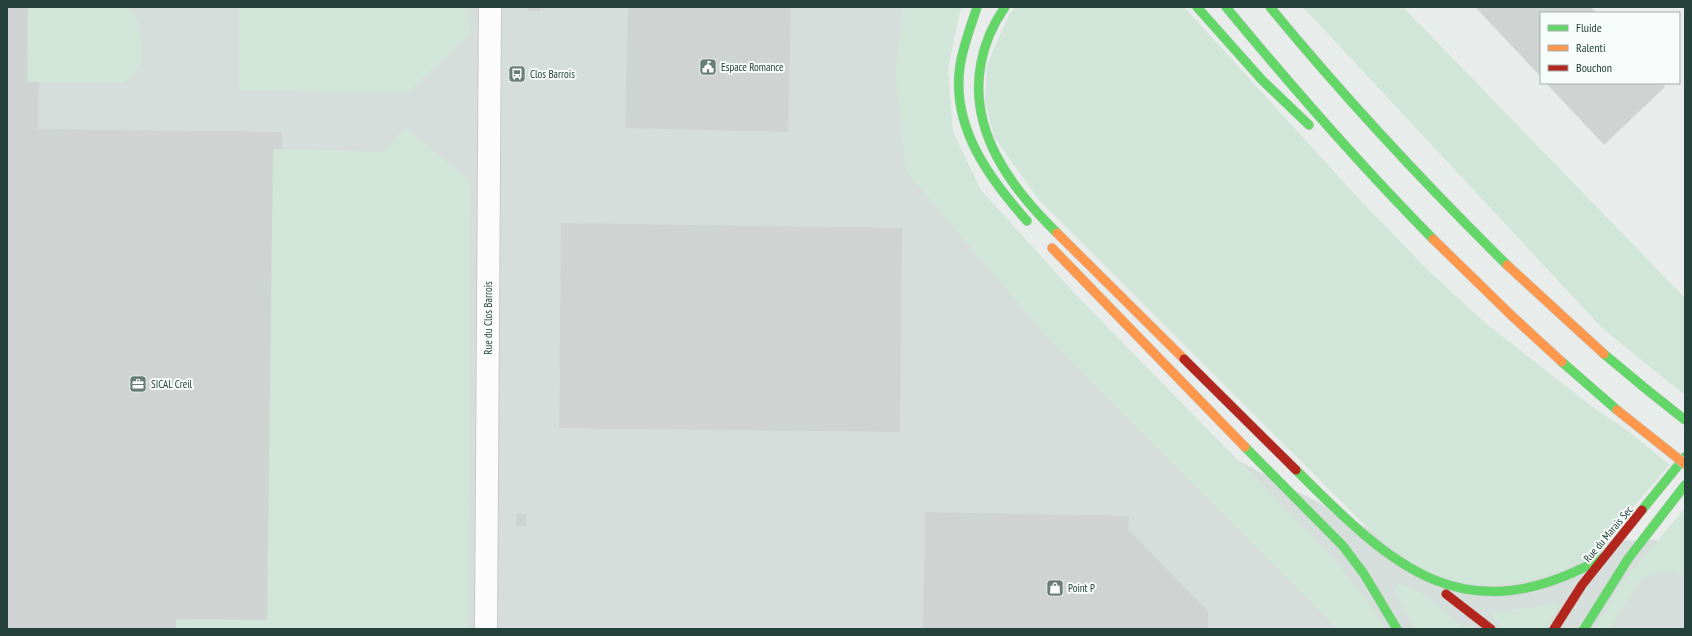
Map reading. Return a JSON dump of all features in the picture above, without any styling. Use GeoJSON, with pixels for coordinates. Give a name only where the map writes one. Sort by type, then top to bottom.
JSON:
{"type":"FeatureCollection","features":[{"type":"Feature","properties":{"kind":"main road"},"geometry":{"type":"LineString","coordinates":[[977,7],[961,59],[959,74],[959,101],[963,117],[974,148],[987,171],[1005,197],[1034,229]]}},
{"type":"Feature","properties":{"kind":"main road"},"geometry":{"type":"LineString","coordinates":[[1005,7],[994,23],[989,34],[981,59],[977,88],[979,114],[983,128],[997,158],[1028,201],[1054,230],[1344,518],[1393,559],[1422,580],[1436,587],[1470,597],[1499,598],[1524,595],[1550,588],[1564,582],[1604,557]]}},
{"type":"Feature","properties":{"kind":"main road"},"geometry":{"type":"LineString","coordinates":[[1197,7],[1262,80],[1315,130]]}},
{"type":"Feature","properties":{"kind":"main road"},"geometry":{"type":"LineString","coordinates":[[1226,7],[1290,85],[1392,198],[1464,271],[1540,343],[1617,410],[1685,464]]}},
{"type":"Feature","properties":{"kind":"main road"},"geometry":{"type":"LineString","coordinates":[[1270,7],[1330,78],[1453,210],[1510,267],[1585,338],[1685,420]]}},
{"type":"Feature","properties":{"kind":"main road"},"geometry":{"type":"LineString","coordinates":[[1333,146],[1392,198]]}},
{"type":"Feature","properties":{"kind":"main road"},"geometry":{"type":"LineString","coordinates":[[1044,240],[1187,389],[1338,541],[1364,574],[1396,628]]}},
{"type":"Feature","properties":{"kind":"main road","name":"Rue du Marais Sec"},"geometry":{"type":"LineString","coordinates":[[1554,629],[1582,585],[1685,457]]}},
{"type":"Feature","properties":{"kind":"main road"},"geometry":{"type":"LineString","coordinates":[[1584,629],[1628,559],[1685,485]]}},
{"type":"Feature","properties":{"kind":"main road"},"geometry":{"type":"LineString","coordinates":[[1436,587],[1491,629]]}},
{"type":"Feature","properties":{"kind":"street","name":"Rue du Clos Barrois"},"geometry":{"type":"LineString","coordinates":[[486,629],[490,7]]}},
{"type":"Feature","properties":{"kind":"shaded area"},"geometry":{"type":"Polygon","coordinates":[[[7,7],[936,7],[906,171],[1124,401],[1404,547],[1685,539],[1685,629],[7,629],[7,7]]]}},
{"type":"Feature","properties":{"kind":"green space"},"geometry":{"type":"Polygon","coordinates":[[[28,7],[127,7],[137,19],[141,39],[141,60],[134,75],[123,83],[27,82],[28,7]]]}},
{"type":"Feature","properties":{"kind":"green space"},"geometry":{"type":"Polygon","coordinates":[[[239,7],[466,7],[470,33],[406,94],[239,90],[239,7]]]}},
{"type":"Feature","properties":{"kind":"green space"},"geometry":{"type":"Polygon","coordinates":[[[903,7],[961,7],[948,68],[953,132],[981,190],[1079,298],[1323,547],[1366,599],[1386,629],[1338,629],[1049,339],[906,171],[896,73],[903,7]]]}},
{"type":"Feature","properties":{"kind":"green space"},"geometry":{"type":"Polygon","coordinates":[[[1016,7],[1184,7],[1361,201],[1429,271],[1483,321],[1594,408],[1624,428],[1670,465],[1597,550],[1574,564],[1552,574],[1529,581],[1505,584],[1481,584],[1457,581],[1434,574],[1407,560],[1370,530],[1039,200],[994,137],[985,102],[987,64],[1010,13],[1016,7]]]}},
{"type":"Feature","properties":{"kind":"green space"},"geometry":{"type":"Polygon","coordinates":[[[1303,7],[1403,7],[1685,298],[1685,395],[1603,329],[1303,7]]]}},
{"type":"Feature","properties":{"kind":"green space"},"geometry":{"type":"Polygon","coordinates":[[[405,127],[470,182],[468,629],[176,629],[176,619],[267,620],[273,149],[384,152],[405,127]]]}},
{"type":"Feature","properties":{"kind":"green space"},"geometry":{"type":"Polygon","coordinates":[[[1685,508],[1685,577],[1674,571],[1642,577],[1610,629],[1593,629],[1620,585],[1685,508]]]}},
{"type":"Feature","properties":{"kind":"green space"},"geometry":{"type":"Polygon","coordinates":[[[1400,584],[1408,586],[1425,596],[1464,629],[1415,629],[1394,591],[1396,586],[1400,584]]]}},
{"type":"Feature","properties":{"kind":"green space"},"geometry":{"type":"Polygon","coordinates":[[[1556,603],[1559,606],[1546,629],[1504,629],[1493,618],[1493,613],[1498,611],[1530,608],[1556,603]]]}},
{"type":"Feature","properties":{"kind":"building","name":"SICAL Creil"},"geometry":{"type":"Polygon","coordinates":[[[7,7],[28,7],[27,82],[39,82],[38,129],[282,132],[282,149],[273,149],[267,620],[176,619],[176,629],[7,629],[7,7]]]}},
{"type":"Feature","properties":{"kind":"building"},"geometry":{"type":"Polygon","coordinates":[[[528,7],[540,7],[540,11],[528,11],[528,7]]]}},
{"type":"Feature","properties":{"kind":"building","name":"Espace Romance"},"geometry":{"type":"Polygon","coordinates":[[[628,7],[791,7],[788,132],[625,128],[628,7]]]}},
{"type":"Feature","properties":{"kind":"building"},"geometry":{"type":"Polygon","coordinates":[[[1475,7],[1591,7],[1595,12],[1540,12],[1540,76],[1475,7]]]}},
{"type":"Feature","properties":{"kind":"building"},"geometry":{"type":"Polygon","coordinates":[[[1547,84],[1663,84],[1665,87],[1604,145],[1547,84]]]}},
{"type":"Feature","properties":{"kind":"building"},"geometry":{"type":"Polygon","coordinates":[[[561,223],[902,228],[900,432],[559,428],[561,223]]]}},
{"type":"Feature","properties":{"kind":"building","name":"Point P"},"geometry":{"type":"Polygon","coordinates":[[[925,512],[1129,516],[1128,529],[1208,611],[1208,629],[923,629],[925,512]]]}},
{"type":"Feature","properties":{"kind":"building"},"geometry":{"type":"Polygon","coordinates":[[[517,513],[526,514],[526,526],[516,526],[517,513]]]}},
{"type":"Feature","properties":{"kind":"traffic: fast"},"geometry":{"type":"LineString","coordinates":[[977,7],[961,59],[959,88],[961,110],[967,131],[987,169],[999,187],[1027,221]]}},
{"type":"Feature","properties":{"kind":"traffic: fast"},"geometry":{"type":"LineString","coordinates":[[1005,7],[990,34],[981,63],[979,88],[981,112],[987,135],[997,157],[1009,177],[1040,216],[1057,233]]}},
{"type":"Feature","properties":{"kind":"traffic: fast"},"geometry":{"type":"LineString","coordinates":[[1197,7],[1262,80],[1309,125]]}},
{"type":"Feature","properties":{"kind":"traffic: fast"},"geometry":{"type":"LineString","coordinates":[[1226,7],[1327,125],[1379,183],[1433,239]]}},
{"type":"Feature","properties":{"kind":"traffic: fast"},"geometry":{"type":"LineString","coordinates":[[1270,7],[1298,41],[1385,139],[1445,203],[1507,265]]}},
{"type":"Feature","properties":{"kind":"traffic: fast"},"geometry":{"type":"LineString","coordinates":[[1604,354],[1646,389]]}},
{"type":"Feature","properties":{"kind":"traffic: fast"},"geometry":{"type":"LineString","coordinates":[[1562,362],[1617,410]]}},
{"type":"Feature","properties":{"kind":"traffic: fast"},"geometry":{"type":"LineString","coordinates":[[1646,389],[1685,420]]}},
{"type":"Feature","properties":{"kind":"traffic: fast"},"geometry":{"type":"LineString","coordinates":[[1245,447],[1343,546],[1364,574],[1397,629]]}},
{"type":"Feature","properties":{"kind":"traffic: fast"},"geometry":{"type":"LineString","coordinates":[[1642,510],[1685,457]]}},
{"type":"Feature","properties":{"kind":"traffic: fast"},"geometry":{"type":"LineString","coordinates":[[1296,470],[1366,536],[1400,561],[1434,580],[1471,590],[1511,591],[1555,580],[1604,557]]}},
{"type":"Feature","properties":{"kind":"traffic: fast"},"geometry":{"type":"LineString","coordinates":[[1584,629],[1628,559],[1685,485]]}},
{"type":"Feature","properties":{"kind":"traffic: slow"},"geometry":{"type":"LineString","coordinates":[[1057,233],[1184,359]]}},
{"type":"Feature","properties":{"kind":"traffic: slow"},"geometry":{"type":"LineString","coordinates":[[1433,239],[1512,316],[1562,362]]}},
{"type":"Feature","properties":{"kind":"traffic: slow"},"geometry":{"type":"LineString","coordinates":[[1052,248],[1245,447]]}},
{"type":"Feature","properties":{"kind":"traffic: slow"},"geometry":{"type":"LineString","coordinates":[[1507,265],[1604,354]]}},
{"type":"Feature","properties":{"kind":"traffic: slow"},"geometry":{"type":"LineString","coordinates":[[1617,410],[1685,464]]}},
{"type":"Feature","properties":{"kind":"traffic: jam"},"geometry":{"type":"LineString","coordinates":[[1184,359],[1296,470]]}},
{"type":"Feature","properties":{"kind":"traffic: jam"},"geometry":{"type":"LineString","coordinates":[[1554,629],[1582,585],[1642,510]]}},
{"type":"Feature","properties":{"kind":"traffic: jam"},"geometry":{"type":"LineString","coordinates":[[1446,594],[1491,629]]}},
{"type":"Feature","properties":{"kind":"place","name":"Espace Romance"},"geometry":{"type":"Point","coordinates":[708,67]}},
{"type":"Feature","properties":{"kind":"place","name":"Clos Barrois"},"geometry":{"type":"Point","coordinates":[517,74]}},
{"type":"Feature","properties":{"kind":"place","name":"SICAL Creil"},"geometry":{"type":"Point","coordinates":[138,384]}},
{"type":"Feature","properties":{"kind":"place","name":"Point P"},"geometry":{"type":"Point","coordinates":[1055,588]}}]}
